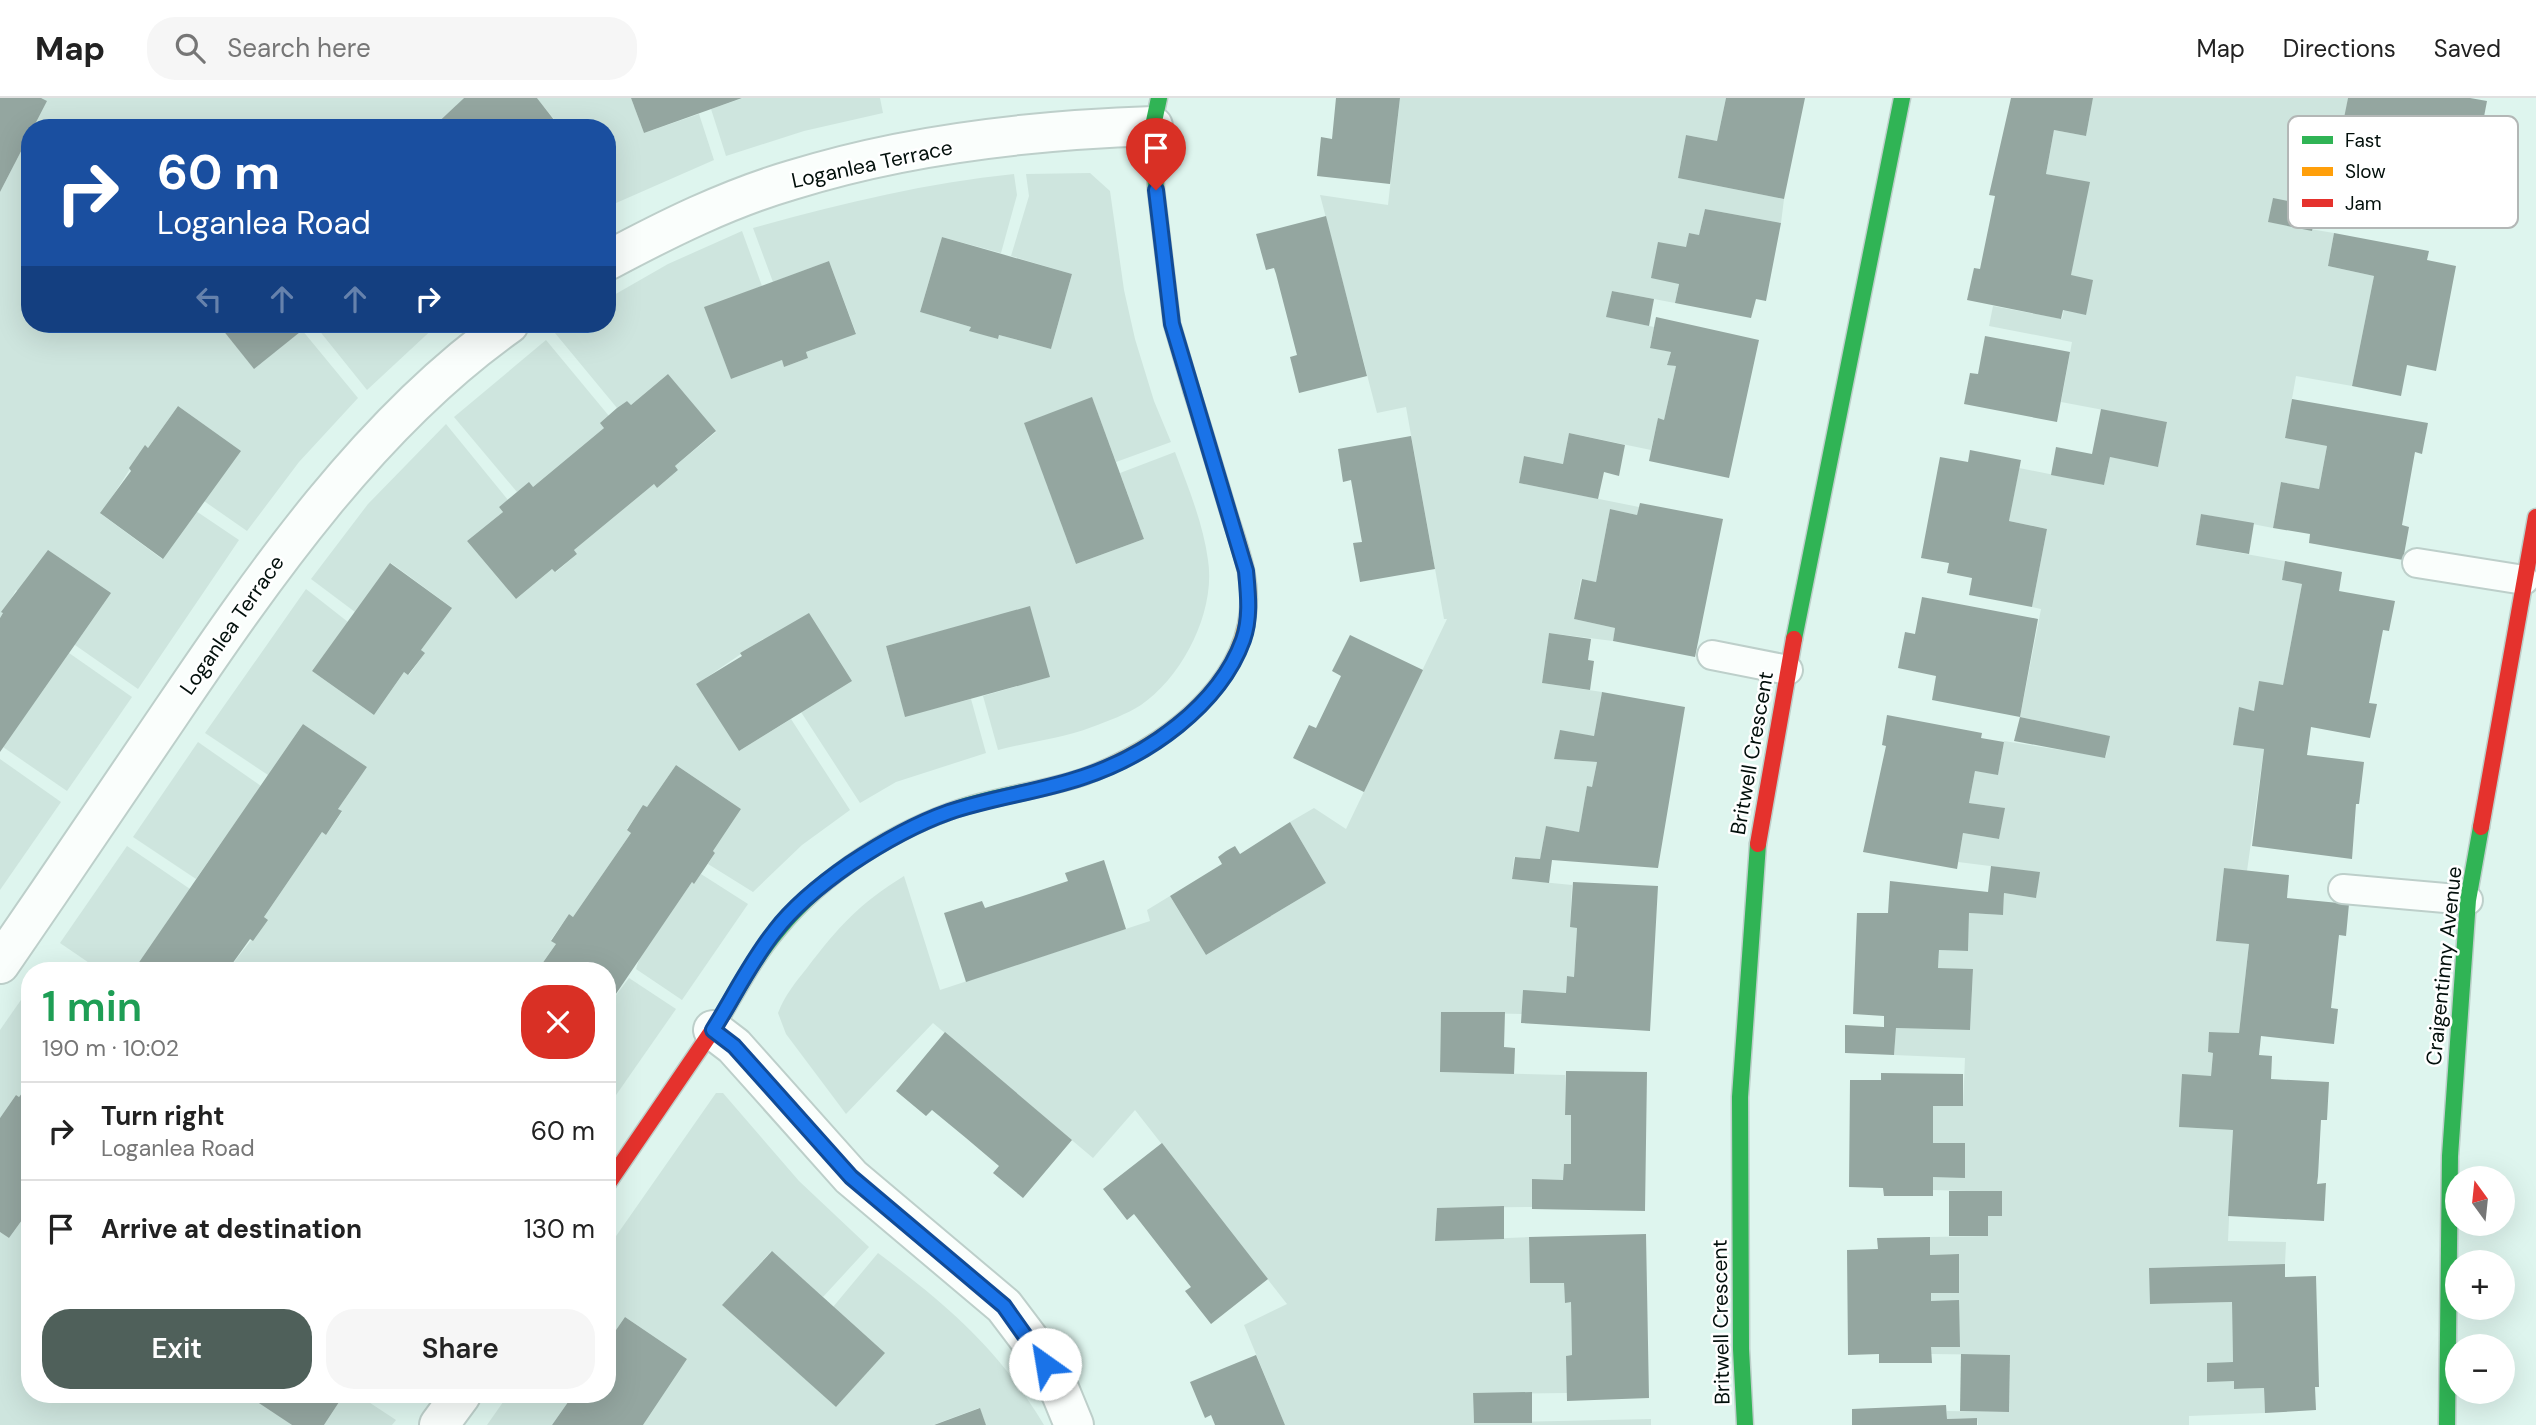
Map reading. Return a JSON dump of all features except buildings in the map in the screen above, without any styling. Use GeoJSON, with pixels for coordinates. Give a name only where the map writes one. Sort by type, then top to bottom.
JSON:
{"type":"FeatureCollection","features":[{"type":"Feature","properties":{"kind":"street","name":"Britwell Crescent"},"geometry":{"type":"LineString","coordinates":[[1745,1425],[1741,1349],[1740,1097],[1747,1010],[1749,923],[1762,809],[1902,98]]}},
{"type":"Feature","properties":{"kind":"street","name":"Loganlea Terrace"},"geometry":{"type":"LineString","coordinates":[[616,256],[698,215],[794,179],[902,154],[1156,112]]}},
{"type":"Feature","properties":{"kind":"street"},"geometry":{"type":"LineString","coordinates":[[616,1172],[713,1030],[775,931],[849,864],[900,834],[946,813],[1081,778],[1119,764],[1182,720],[1212,691],[1231,666],[1244,638],[1249,602],[1246,571],[1172,324],[1160,239],[1156,112]]}},
{"type":"Feature","properties":{"kind":"street","name":"Loganlea Terrace"},"geometry":{"type":"LineString","coordinates":[[0,964],[201,668],[285,552],[415,402],[498,333]]}},
{"type":"Feature","properties":{"kind":"street","name":"Craigentinny Avenue"},"geometry":{"type":"LineString","coordinates":[[2447,1425],[2450,1156],[2468,900],[2536,517]]}},
{"type":"Feature","properties":{"kind":"street"},"geometry":{"type":"LineString","coordinates":[[713,1030],[734,1046],[851,1177],[1004,1306],[1032,1343],[1058,1386],[1073,1425]]}},
{"type":"Feature","properties":{"kind":"street"},"geometry":{"type":"LineString","coordinates":[[439,1425],[455,1403]]}},
{"type":"Feature","properties":{"kind":"lane"},"geometry":{"type":"LineString","coordinates":[[2417,563],[2525,580]]}},
{"type":"Feature","properties":{"kind":"lane"},"geometry":{"type":"LineString","coordinates":[[1712,655],[1788,670]]}},
{"type":"Feature","properties":{"kind":"lane"},"geometry":{"type":"LineString","coordinates":[[2343,889],[2468,900]]}},
{"type":"Feature","properties":{"kind":"green space"},"geometry":{"type":"Polygon","coordinates":[[[41,98],[464,98],[442,119],[35,119],[41,98]]]}},
{"type":"Feature","properties":{"kind":"green space"},"geometry":{"type":"Polygon","coordinates":[[[537,98],[631,98],[644,133],[699,114],[714,160],[616,203],[616,119],[554,119],[537,98]]]}},
{"type":"Feature","properties":{"kind":"green space"},"geometry":{"type":"Polygon","coordinates":[[[743,98],[880,98],[883,113],[804,131],[726,156],[711,109],[743,98]]]}},
{"type":"Feature","properties":{"kind":"green space"},"geometry":{"type":"Polygon","coordinates":[[[1400,98],[1726,98],[1717,141],[1686,135],[1678,178],[1784,199],[1781,223],[1705,209],[1699,235],[1689,233],[1675,303],[1612,291],[1607,317],[1654,327],[1650,347],[1671,352],[1667,364],[1676,366],[1664,420],[1658,419],[1651,450],[1569,433],[1563,464],[1525,456],[1519,483],[1639,507],[1637,515],[1610,509],[1596,582],[1581,579],[1574,619],[1615,628],[1613,641],[1549,633],[1542,683],[1602,692],[1594,736],[1560,731],[1554,759],[1597,762],[1592,787],[1587,787],[1579,832],[1546,826],[1540,859],[1514,857],[1512,879],[1572,885],[1570,926],[1577,928],[1574,977],[1567,976],[1566,993],[1523,991],[1522,1014],[1441,1012],[1440,1072],[1565,1075],[1565,1115],[1571,1115],[1571,1164],[1564,1164],[1563,1180],[1532,1180],[1532,1207],[1437,1208],[1435,1241],[1529,1237],[1530,1283],[1564,1283],[1565,1302],[1571,1302],[1572,1355],[1566,1356],[1567,1393],[1473,1394],[1474,1423],[1651,1419],[1651,1425],[1285,1425],[1244,1325],[1287,1304],[1135,1110],[1093,1158],[933,1023],[846,1114],[786,1034],[778,1013],[794,984],[840,928],[874,896],[904,876],[940,990],[1150,921],[1147,910],[1170,896],[1206,955],[1326,883],[1290,822],[1314,808],[1346,829],[1447,619],[1444,619],[1406,407],[1377,413],[1320,195],[1388,205],[1400,98]]]}},
{"type":"Feature","properties":{"kind":"green space"},"geometry":{"type":"Polygon","coordinates":[[[2093,98],[2348,98],[2345,116],[2288,116],[2288,202],[2273,199],[2269,222],[2288,225],[2288,228],[2334,233],[2328,266],[2374,276],[2352,386],[2296,376],[2285,438],[2327,446],[2319,489],[2281,482],[2273,528],[2201,514],[2196,545],[2285,561],[2282,580],[2302,584],[2283,685],[2254,711],[2239,708],[2233,745],[2264,749],[2247,871],[2224,868],[2216,940],[2249,944],[2239,1033],[2209,1032],[2208,1052],[2213,1053],[2211,1076],[2179,1127],[2233,1130],[2228,1241],[2286,1242],[2285,1264],[2150,1268],[2151,1304],[2232,1302],[2233,1362],[2208,1363],[2234,1381],[2235,1389],[2264,1388],[2265,1413],[2189,1416],[2189,1425],[1978,1425],[1977,1418],[1947,1419],[1947,1411],[2009,1412],[2010,1355],[1931,1354],[1931,1347],[1960,1347],[1931,1301],[1931,1293],[1959,1292],[1958,1254],[1930,1255],[1930,1237],[1988,1236],[1988,1216],[2002,1216],[2002,1192],[1933,1190],[1933,1177],[1965,1177],[1965,1143],[1933,1143],[1933,1106],[1963,1106],[1965,1058],[1894,1055],[1896,1028],[1970,1030],[1973,970],[1938,968],[1939,950],[1968,951],[1969,913],[2003,915],[2004,893],[2036,898],[2039,872],[1958,862],[1963,833],[1999,839],[2004,808],[1969,803],[1975,771],[1998,774],[2004,741],[2106,757],[2109,736],[2020,717],[2041,609],[2032,607],[2047,529],[2009,521],[2019,468],[2104,485],[2110,457],[2158,466],[2167,422],[2061,402],[2072,342],[1989,326],[1993,306],[2062,319],[2089,183],[2046,174],[2054,130],[2086,136],[2093,98]]]}},
{"type":"Feature","properties":{"kind":"green space"},"geometry":{"type":"Polygon","coordinates":[[[21,151],[21,333],[225,333],[254,368],[298,333],[304,333],[358,398],[299,462],[247,531],[204,501],[240,451],[178,406],[148,448],[145,446],[101,514],[162,559],[196,511],[239,540],[138,689],[75,645],[48,551],[18,592],[16,590],[0,618],[0,192],[21,151]]]}},
{"type":"Feature","properties":{"kind":"green space"},"geometry":{"type":"Polygon","coordinates":[[[1090,173],[1110,191],[1124,290],[1135,339],[1154,401],[1171,442],[1116,462],[1092,398],[1025,423],[1076,564],[1144,539],[1120,473],[1175,452],[1203,532],[1209,580],[1201,621],[1183,660],[1156,693],[1136,708],[1081,731],[998,750],[983,696],[1049,677],[1030,607],[886,646],[905,716],[971,699],[986,753],[896,782],[860,803],[801,712],[763,639],[697,684],[739,751],[791,719],[850,810],[802,845],[753,892],[708,864],[715,853],[713,851],[741,809],[676,765],[647,807],[643,806],[627,829],[631,833],[573,917],[569,914],[551,940],[556,944],[543,962],[234,962],[267,920],[264,917],[322,832],[326,835],[342,812],[338,809],[367,767],[303,724],[268,775],[205,733],[306,589],[348,622],[312,671],[374,715],[404,672],[409,675],[424,654],[421,650],[451,607],[391,563],[355,612],[311,579],[368,504],[446,424],[508,500],[499,507],[503,512],[467,541],[516,599],[552,569],[556,572],[577,554],[574,550],[654,484],[657,488],[678,470],[675,466],[716,432],[668,374],[631,405],[627,401],[617,408],[555,333],[616,333],[616,294],[668,264],[742,231],[762,286],[705,308],[731,379],[782,360],[784,367],[808,358],[806,352],[856,333],[829,261],[773,282],[753,228],[882,195],[1014,174],[1017,195],[1001,253],[942,237],[920,312],[971,327],[970,330],[998,339],[999,335],[1051,349],[1072,274],[1011,256],[1029,196],[1026,174],[1090,173]]]}},
{"type":"Feature","properties":{"kind":"green space"},"geometry":{"type":"Polygon","coordinates":[[[321,333],[428,333],[367,390],[321,333]]]}},
{"type":"Feature","properties":{"kind":"green space"},"geometry":{"type":"Polygon","coordinates":[[[546,340],[609,416],[604,428],[533,487],[517,492],[454,417],[546,340]]]}},
{"type":"Feature","properties":{"kind":"green space"},"geometry":{"type":"Polygon","coordinates":[[[69,653],[132,697],[67,791],[3,747],[69,653]]]}},
{"type":"Feature","properties":{"kind":"green space"},"geometry":{"type":"Polygon","coordinates":[[[198,742],[261,786],[196,879],[133,837],[198,742]]]}},
{"type":"Feature","properties":{"kind":"green space"},"geometry":{"type":"Polygon","coordinates":[[[0,759],[61,802],[0,890],[0,759]]]}},
{"type":"Feature","properties":{"kind":"green space"},"geometry":{"type":"Polygon","coordinates":[[[127,846],[190,889],[139,962],[88,962],[60,943],[127,846]]]}},
{"type":"Feature","properties":{"kind":"green space"},"geometry":{"type":"Polygon","coordinates":[[[701,874],[748,904],[682,1000],[636,969],[639,959],[692,882],[701,874]]]}},
{"type":"Feature","properties":{"kind":"green space"},"geometry":{"type":"Polygon","coordinates":[[[629,978],[676,1009],[616,1095],[616,995],[629,978]]]}},
{"type":"Feature","properties":{"kind":"green space"},"geometry":{"type":"Polygon","coordinates":[[[21,1000],[21,1094],[19,1097],[16,1095],[0,1118],[0,1030],[21,1000]]]}},
{"type":"Feature","properties":{"kind":"green space"},"geometry":{"type":"Polygon","coordinates":[[[716,1093],[723,1093],[799,1181],[869,1247],[823,1297],[771,1251],[723,1305],[836,1407],[884,1353],[833,1307],[878,1253],[927,1291],[970,1330],[1008,1373],[1044,1425],[986,1425],[979,1408],[933,1425],[643,1425],[687,1359],[625,1317],[616,1330],[616,1236],[716,1093]]]}},
{"type":"Feature","properties":{"kind":"green space"},"geometry":{"type":"Polygon","coordinates":[[[21,1221],[21,1403],[261,1403],[292,1425],[0,1425],[0,1232],[9,1238],[21,1221]]]}},
{"type":"Feature","properties":{"kind":"green space"},"geometry":{"type":"Polygon","coordinates":[[[338,1403],[370,1403],[396,1420],[392,1425],[324,1425],[338,1403]]]}},
{"type":"Feature","properties":{"kind":"green space"},"geometry":{"type":"Polygon","coordinates":[[[502,1403],[567,1403],[552,1425],[487,1425],[502,1403]]]}},
{"type":"Feature","properties":{"kind":"traffic: fast"},"geometry":{"type":"LineString","coordinates":[[1159,98],[1153,126],[1156,190],[1172,324],[1192,392]]}},
{"type":"Feature","properties":{"kind":"traffic: fast"},"geometry":{"type":"LineString","coordinates":[[1794,639],[1902,98]]}},
{"type":"Feature","properties":{"kind":"traffic: fast"},"geometry":{"type":"LineString","coordinates":[[723,1015],[755,961],[778,930],[816,890],[861,856],[911,828],[962,807],[1086,776]]}},
{"type":"Feature","properties":{"kind":"traffic: fast"},"geometry":{"type":"LineString","coordinates":[[2447,1425],[2450,1156],[2468,900],[2481,827]]}},
{"type":"Feature","properties":{"kind":"traffic: fast"},"geometry":{"type":"LineString","coordinates":[[1745,1425],[1741,1349],[1740,1097],[1758,844]]}},
{"type":"Feature","properties":{"kind":"traffic: slow"},"geometry":{"type":"LineString","coordinates":[[1086,776],[1118,762],[1179,724],[1205,699],[1226,672],[1241,641],[1248,608],[1246,571],[1192,392]]}},
{"type":"Feature","properties":{"kind":"traffic: jam"},"geometry":{"type":"LineString","coordinates":[[2481,827],[2536,517]]}},
{"type":"Feature","properties":{"kind":"traffic: jam"},"geometry":{"type":"LineString","coordinates":[[1758,844],[1794,639]]}},
{"type":"Feature","properties":{"kind":"traffic: jam"},"geometry":{"type":"LineString","coordinates":[[616,1172],[723,1015]]}},
{"type":"Feature","properties":{"kind":"route"},"geometry":{"type":"LineString","coordinates":[[1045,1364],[1004,1306],[917,1236],[851,1177],[734,1046],[713,1030],[775,931],[849,864],[900,834],[946,813],[983,801],[1081,778],[1119,764],[1149,746],[1182,720],[1212,691],[1231,666],[1244,638],[1249,602],[1246,571],[1172,324],[1156,190]]}}]}
